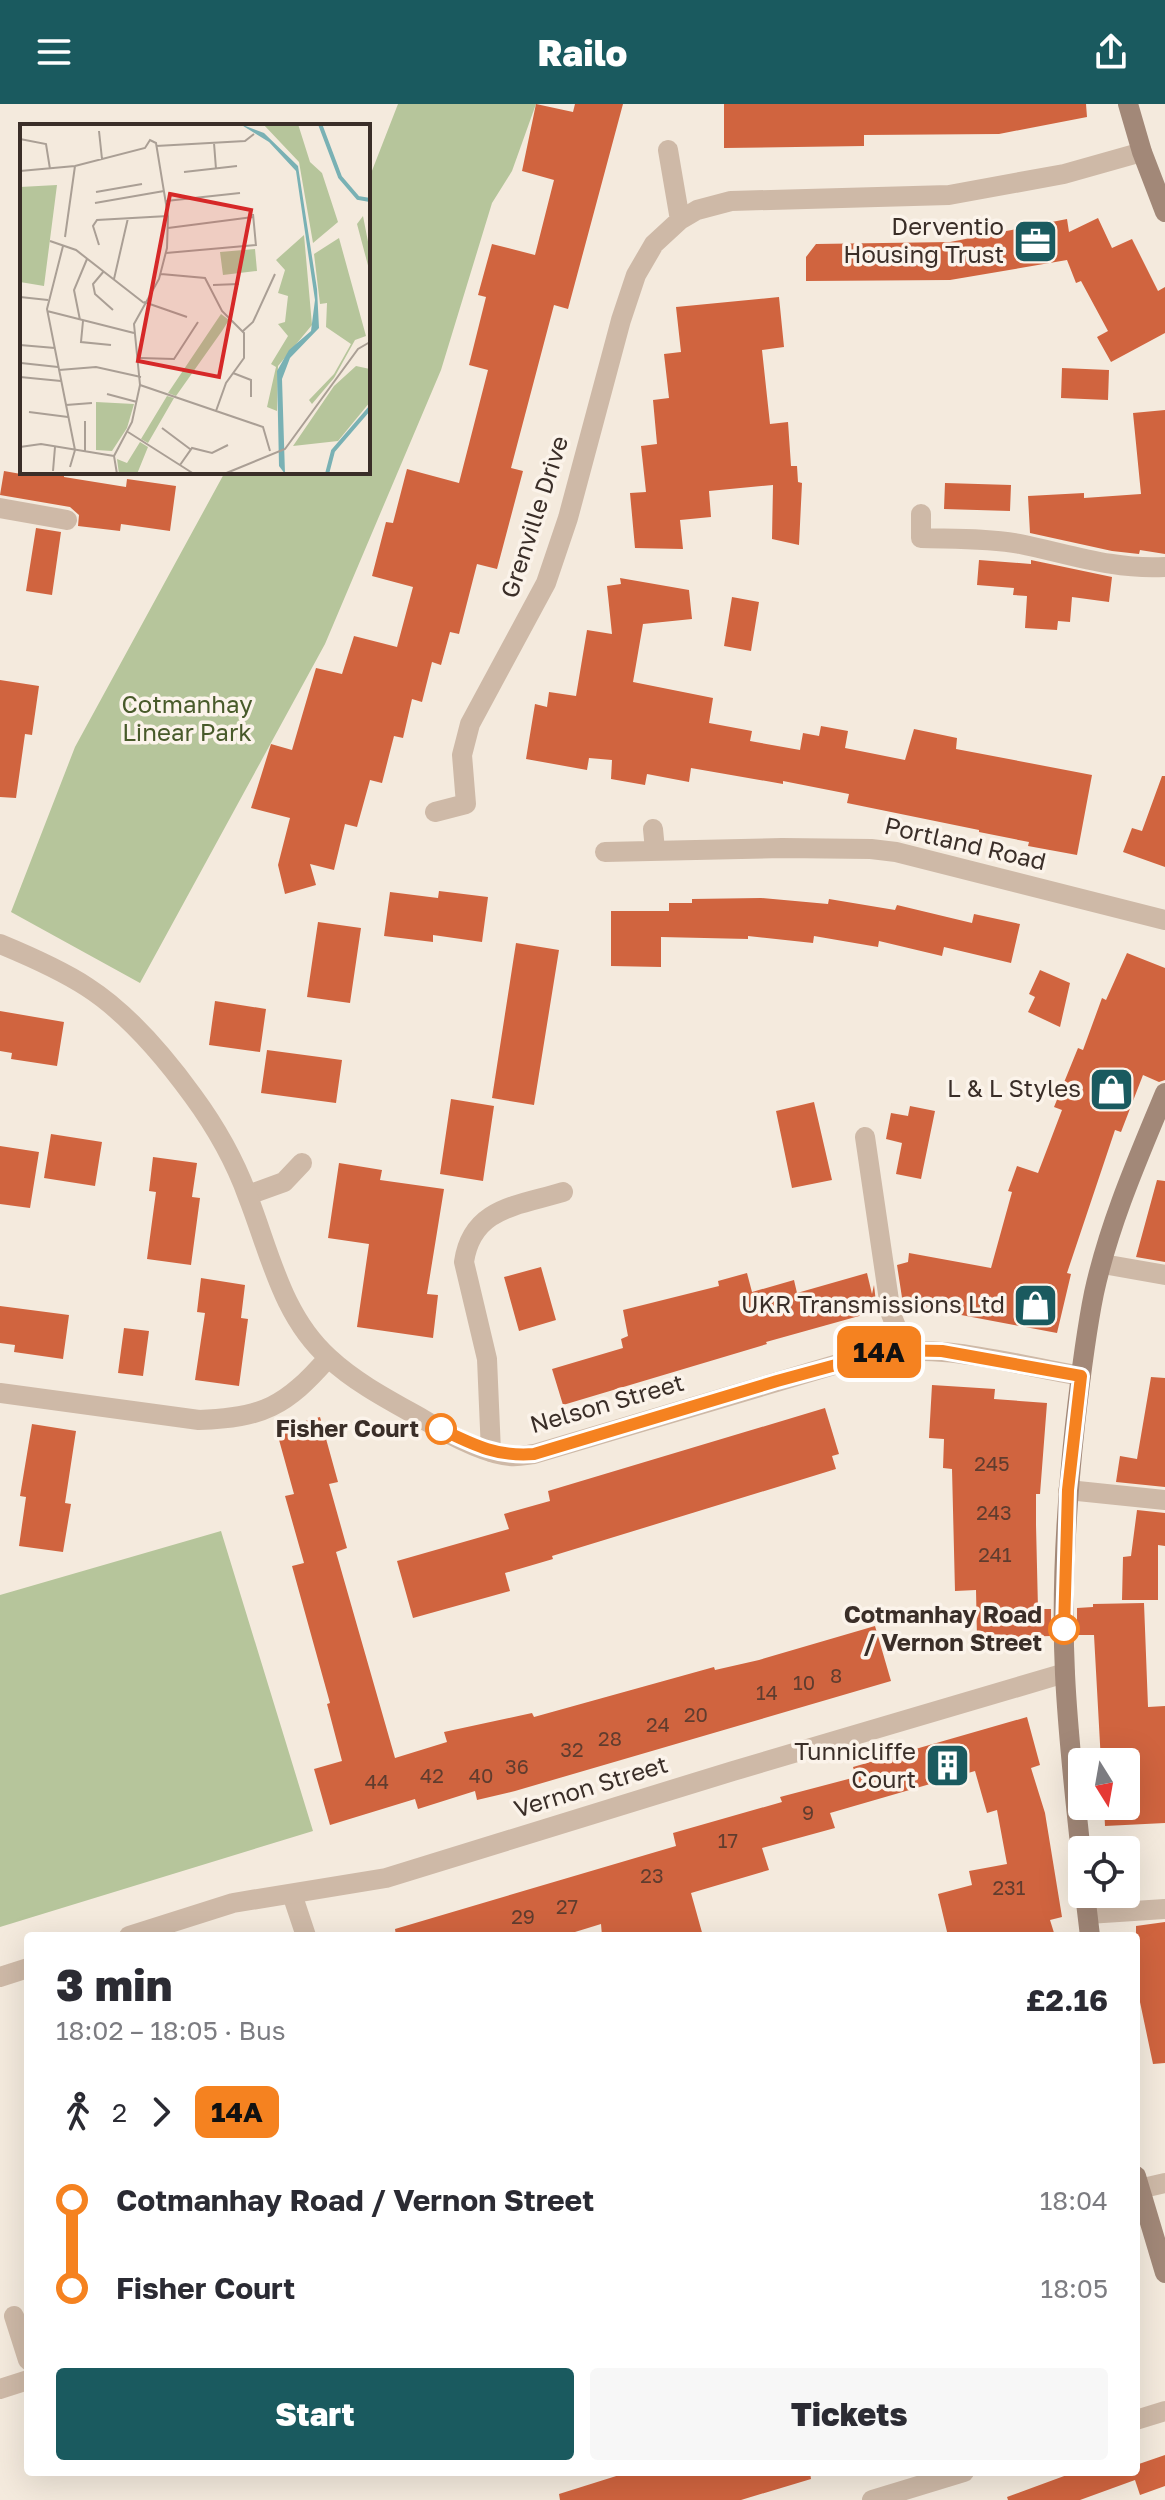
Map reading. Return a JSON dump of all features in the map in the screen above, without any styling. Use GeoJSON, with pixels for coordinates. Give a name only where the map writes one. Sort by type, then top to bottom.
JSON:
{"type":"FeatureCollection","features":[{"type":"Feature","properties":{"kind":"street"},"geometry":{"type":"LineString","coordinates":[[1128,104],[1142,152],[1162,200]]}},
{"type":"Feature","properties":{"kind":"street"},"geometry":{"type":"LineString","coordinates":[[668,150],[680,220]]}},
{"type":"Feature","properties":{"kind":"street","name":"Grenville Drive"},"geometry":{"type":"LineString","coordinates":[[435,812],[466,804],[462,755],[470,724],[546,583],[568,518],[621,320],[636,275],[654,244],[680,220],[697,210],[739,200],[890,199],[975,192],[1064,174],[1142,152]]}},
{"type":"Feature","properties":{"kind":"street"},"geometry":{"type":"LineString","coordinates":[[0,508],[67,520]]}},
{"type":"Feature","properties":{"kind":"street"},"geometry":{"type":"LineString","coordinates":[[921,514],[921,538],[1017,543],[1103,564],[1131,568],[1165,567]]}},
{"type":"Feature","properties":{"kind":"street"},"geometry":{"type":"LineString","coordinates":[[653,829],[655,850]]}},
{"type":"Feature","properties":{"kind":"street","name":"Portland Road"},"geometry":{"type":"LineString","coordinates":[[605,852],[841,848],[896,852],[1165,920]]}},
{"type":"Feature","properties":{"kind":"street","name":"Nelson Street"},"geometry":{"type":"LineString","coordinates":[[0,944],[87,986],[131,1023],[194,1096],[229,1153],[248,1195],[284,1295],[328,1358],[386,1399],[491,1452],[510,1456],[534,1454],[868,1355],[905,1349],[942,1351],[1081,1376]]}},
{"type":"Feature","properties":{"kind":"street"},"geometry":{"type":"LineString","coordinates":[[1079,1836],[1065,1673],[1063,1607],[1068,1490],[1081,1376],[1095,1291],[1120,1206],[1165,1093]]}},
{"type":"Feature","properties":{"kind":"street"},"geometry":{"type":"LineString","coordinates":[[865,1137],[891,1314],[905,1349]]}},
{"type":"Feature","properties":{"kind":"street"},"geometry":{"type":"LineString","coordinates":[[248,1195],[284,1182],[302,1163]]}},
{"type":"Feature","properties":{"kind":"street"},"geometry":{"type":"LineString","coordinates":[[491,1452],[487,1359],[466,1273],[466,1248],[471,1235],[496,1212],[563,1192]]}},
{"type":"Feature","properties":{"kind":"street"},"geometry":{"type":"LineString","coordinates":[[1103,1264],[1165,1275]]}},
{"type":"Feature","properties":{"kind":"street"},"geometry":{"type":"LineString","coordinates":[[0,1393],[199,1420],[227,1419],[272,1408],[291,1395],[328,1358]]}},
{"type":"Feature","properties":{"kind":"street"},"geometry":{"type":"LineString","coordinates":[[1068,1490],[1165,1500]]}},
{"type":"Feature","properties":{"kind":"street","name":"Vernon Street"},"geometry":{"type":"LineString","coordinates":[[142,1932],[233,1903],[386,1878],[718,1775],[1065,1673]]}},
{"type":"Feature","properties":{"kind":"street"},"geometry":{"type":"LineString","coordinates":[[292,1894],[305,1932]]}},
{"type":"Feature","properties":{"kind":"street"},"geometry":{"type":"LineString","coordinates":[[1140,1907],[1165,1909]]}},
{"type":"Feature","properties":{"kind":"street"},"geometry":{"type":"LineString","coordinates":[[1086,1908],[1090,1932]]}},
{"type":"Feature","properties":{"kind":"street"},"geometry":{"type":"LineString","coordinates":[[0,1977],[24,1969]]}},
{"type":"Feature","properties":{"kind":"street"},"geometry":{"type":"LineString","coordinates":[[1140,2182],[1165,2183]]}},
{"type":"Feature","properties":{"kind":"street"},"geometry":{"type":"LineString","coordinates":[[1140,2189],[1165,2273]]}},
{"type":"Feature","properties":{"kind":"street"},"geometry":{"type":"LineString","coordinates":[[14,2316],[24,2347]]}},
{"type":"Feature","properties":{"kind":"street"},"geometry":{"type":"LineString","coordinates":[[0,2389],[24,2381]]}},
{"type":"Feature","properties":{"kind":"street"},"geometry":{"type":"LineString","coordinates":[[1140,2419],[1165,2411]]}},
{"type":"Feature","properties":{"kind":"street"},"geometry":{"type":"LineString","coordinates":[[872,2500],[951,2476]]}},
{"type":"Feature","properties":{"kind":"green space","name":"Cotmanhay Linear Park"},"geometry":{"type":"Polygon","coordinates":[[[398,104],[536,104],[512,171],[492,203],[441,370],[325,644],[140,983],[11,912],[75,747],[224,474],[370,474],[370,176],[398,104]]]}},
{"type":"Feature","properties":{"kind":"green space"},"geometry":{"type":"Polygon","coordinates":[[[221,1531],[313,1831],[0,1927],[0,1595],[221,1531]]]}},
{"type":"Feature","properties":{"kind":"building"},"geometry":{"type":"Polygon","coordinates":[[[536,104],[573,112],[575,104],[623,104],[568,309],[554,305],[511,468],[523,471],[497,569],[477,564],[459,634],[450,632],[441,665],[432,662],[422,702],[412,699],[403,738],[394,736],[382,783],[370,780],[357,827],[345,824],[334,870],[310,864],[316,885],[285,894],[278,865],[290,818],[251,808],[271,744],[292,750],[316,668],[342,674],[354,636],[397,647],[413,587],[372,576],[386,522],[393,523],[407,469],[459,483],[488,370],[469,365],[486,297],[478,295],[492,244],[535,255],[554,180],[522,171],[536,104]]]}},
{"type":"Feature","properties":{"kind":"building"},"geometry":{"type":"Polygon","coordinates":[[[724,104],[1086,104],[1087,117],[999,134],[864,135],[864,146],[724,148],[724,104]]]}},
{"type":"Feature","properties":{"kind":"building"},"geometry":{"type":"Polygon","coordinates":[[[1098,218],[1112,248],[1132,239],[1158,291],[1165,287],[1165,333],[1111,362],[1097,337],[1108,331],[1081,281],[1076,283],[1067,260],[950,280],[806,281],[806,257],[816,244],[950,242],[1067,219],[1069,232],[1098,218]]]}},
{"type":"Feature","properties":{"kind":"building"},"geometry":{"type":"Polygon","coordinates":[[[779,297],[784,347],[762,350],[770,424],[788,422],[791,466],[797,466],[798,482],[802,483],[799,545],[772,539],[773,485],[709,491],[711,517],[680,520],[683,549],[635,548],[630,493],[646,492],[641,446],[657,444],[653,400],[669,398],[664,354],[681,352],[676,307],[779,297]]]}},
{"type":"Feature","properties":{"kind":"building"},"geometry":{"type":"Polygon","coordinates":[[[1062,368],[1109,370],[1108,400],[1061,398],[1062,368]]]}},
{"type":"Feature","properties":{"kind":"building"},"geometry":{"type":"Polygon","coordinates":[[[1165,410],[1165,554],[1140,550],[1139,554],[1112,551],[1030,533],[1028,496],[1084,493],[1084,498],[1141,494],[1133,413],[1165,410]]]}},
{"type":"Feature","properties":{"kind":"building"},"geometry":{"type":"Polygon","coordinates":[[[4,471],[64,474],[64,477],[126,487],[127,479],[176,486],[170,531],[121,524],[120,531],[78,526],[79,515],[70,507],[0,495],[4,471]]]}},
{"type":"Feature","properties":{"kind":"building"},"geometry":{"type":"Polygon","coordinates":[[[945,483],[1011,485],[1010,511],[944,509],[945,483]]]}},
{"type":"Feature","properties":{"kind":"building"},"geometry":{"type":"Polygon","coordinates":[[[36,528],[61,532],[52,595],[26,591],[36,528]]]}},
{"type":"Feature","properties":{"kind":"building"},"geometry":{"type":"Polygon","coordinates":[[[979,560],[1031,564],[1031,560],[1112,577],[1109,602],[1072,597],[1070,622],[1058,621],[1057,630],[1025,628],[1027,596],[1013,595],[1014,588],[977,585],[979,560]]]}},
{"type":"Feature","properties":{"kind":"building"},"geometry":{"type":"Polygon","coordinates":[[[620,578],[689,590],[692,619],[643,624],[633,682],[713,698],[709,723],[752,731],[750,741],[800,750],[803,733],[819,736],[821,726],[848,731],[845,748],[905,760],[914,729],[957,738],[956,749],[1092,775],[1077,855],[1028,846],[1029,842],[979,830],[847,803],[849,794],[783,781],[783,784],[691,768],[689,782],[647,774],[645,785],[611,779],[612,760],[589,758],[587,770],[526,759],[535,704],[547,707],[549,692],[576,696],[587,630],[612,634],[607,586],[621,584],[620,578]]]}},
{"type":"Feature","properties":{"kind":"building"},"geometry":{"type":"Polygon","coordinates":[[[732,597],[759,602],[751,651],[724,646],[732,597]]]}},
{"type":"Feature","properties":{"kind":"building"},"geometry":{"type":"Polygon","coordinates":[[[0,680],[39,686],[32,735],[25,734],[16,798],[0,797],[0,680]]]}},
{"type":"Feature","properties":{"kind":"building"},"geometry":{"type":"Polygon","coordinates":[[[1162,776],[1165,776],[1165,867],[1123,852],[1132,828],[1142,831],[1162,776]]]}},
{"type":"Feature","properties":{"kind":"building"},"geometry":{"type":"Polygon","coordinates":[[[439,891],[488,897],[482,942],[433,935],[433,942],[384,936],[390,892],[438,898],[439,891]]]}},
{"type":"Feature","properties":{"kind":"building"},"geometry":{"type":"Polygon","coordinates":[[[761,898],[828,904],[829,899],[895,910],[897,905],[972,923],[974,914],[1020,924],[1011,963],[944,947],[942,956],[879,941],[878,947],[814,936],[813,943],[748,936],[748,939],[661,937],[661,967],[611,966],[611,911],[669,911],[669,903],[692,903],[692,899],[761,898]]]}},
{"type":"Feature","properties":{"kind":"building"},"geometry":{"type":"Polygon","coordinates":[[[318,922],[361,928],[350,1003],[307,997],[318,922]]]}},
{"type":"Feature","properties":{"kind":"building"},"geometry":{"type":"Polygon","coordinates":[[[516,943],[559,950],[534,1105],[492,1098],[516,943]]]}},
{"type":"Feature","properties":{"kind":"building"},"geometry":{"type":"Polygon","coordinates":[[[1127,953],[1165,968],[1165,1080],[1159,1082],[1143,1075],[1121,1132],[1115,1130],[1067,1273],[1071,1274],[1057,1333],[903,1304],[897,1265],[908,1262],[909,1253],[991,1268],[1012,1192],[1008,1191],[1017,1166],[1038,1173],[1062,1110],[1054,1107],[1078,1048],[1083,1050],[1102,998],[1106,1000],[1127,953]]]}},
{"type":"Feature","properties":{"kind":"building"},"geometry":{"type":"Polygon","coordinates":[[[1040,970],[1070,983],[1060,1027],[1028,1012],[1035,997],[1029,994],[1040,970]]]}},
{"type":"Feature","properties":{"kind":"building"},"geometry":{"type":"Polygon","coordinates":[[[215,1001],[266,1009],[260,1052],[209,1045],[215,1001]]]}},
{"type":"Feature","properties":{"kind":"building"},"geometry":{"type":"Polygon","coordinates":[[[0,1011],[64,1022],[57,1066],[11,1059],[12,1053],[0,1051],[0,1011]]]}},
{"type":"Feature","properties":{"kind":"building"},"geometry":{"type":"Polygon","coordinates":[[[267,1050],[342,1060],[336,1103],[261,1093],[267,1050]]]}},
{"type":"Feature","properties":{"kind":"building"},"geometry":{"type":"Polygon","coordinates":[[[451,1099],[494,1106],[483,1181],[440,1174],[451,1099]]]}},
{"type":"Feature","properties":{"kind":"building"},"geometry":{"type":"Polygon","coordinates":[[[814,1102],[832,1180],[792,1188],[776,1111],[814,1102]]]}},
{"type":"Feature","properties":{"kind":"building"},"geometry":{"type":"Polygon","coordinates":[[[910,1106],[935,1111],[921,1179],[896,1174],[902,1143],[886,1139],[891,1113],[908,1116],[910,1106]]]}},
{"type":"Feature","properties":{"kind":"building"},"geometry":{"type":"Polygon","coordinates":[[[51,1134],[102,1142],[95,1186],[44,1178],[51,1134]]]}},
{"type":"Feature","properties":{"kind":"building"},"geometry":{"type":"Polygon","coordinates":[[[0,1146],[39,1152],[30,1208],[0,1204],[0,1146]]]}},
{"type":"Feature","properties":{"kind":"building"},"geometry":{"type":"Polygon","coordinates":[[[153,1157],[197,1163],[192,1197],[200,1198],[191,1265],[147,1259],[156,1192],[149,1191],[153,1157]]]}},
{"type":"Feature","properties":{"kind":"building"},"geometry":{"type":"Polygon","coordinates":[[[339,1163],[382,1170],[380,1180],[444,1189],[427,1294],[438,1295],[433,1338],[357,1327],[369,1244],[328,1238],[339,1163]]]}},
{"type":"Feature","properties":{"kind":"building"},"geometry":{"type":"Polygon","coordinates":[[[1157,1180],[1165,1181],[1165,1262],[1136,1257],[1157,1180]]]}},
{"type":"Feature","properties":{"kind":"building"},"geometry":{"type":"Polygon","coordinates":[[[541,1267],[556,1320],[519,1331],[504,1277],[541,1267]]]}},
{"type":"Feature","properties":{"kind":"building"},"geometry":{"type":"Polygon","coordinates":[[[747,1273],[752,1292],[794,1280],[797,1293],[867,1273],[872,1294],[874,1285],[877,1311],[563,1405],[552,1369],[623,1348],[621,1339],[628,1336],[623,1310],[719,1286],[718,1281],[747,1273]]]}},
{"type":"Feature","properties":{"kind":"building"},"geometry":{"type":"Polygon","coordinates":[[[201,1278],[245,1285],[241,1318],[248,1319],[239,1386],[195,1380],[205,1313],[197,1312],[201,1278]]]}},
{"type":"Feature","properties":{"kind":"building"},"geometry":{"type":"Polygon","coordinates":[[[0,1306],[69,1315],[63,1359],[14,1352],[15,1345],[0,1343],[0,1306]]]}},
{"type":"Feature","properties":{"kind":"building"},"geometry":{"type":"Polygon","coordinates":[[[124,1328],[149,1331],[143,1376],[118,1373],[124,1328]]]}},
{"type":"Feature","properties":{"kind":"building"},"geometry":{"type":"Polygon","coordinates":[[[1151,1377],[1165,1378],[1165,1487],[1116,1482],[1120,1456],[1137,1459],[1151,1377]]]}},
{"type":"Feature","properties":{"kind":"building"},"geometry":{"type":"Polygon","coordinates":[[[932,1385],[995,1389],[994,1399],[1047,1403],[1040,1494],[1036,1494],[1036,1525],[1038,1609],[1051,1609],[1051,1636],[977,1638],[976,1590],[955,1591],[952,1469],[943,1468],[944,1439],[929,1438],[932,1385]]]}},
{"type":"Feature","properties":{"kind":"building"},"geometry":{"type":"Polygon","coordinates":[[[825,1408],[839,1454],[832,1456],[836,1469],[552,1556],[553,1559],[505,1573],[510,1591],[413,1618],[397,1561],[509,1529],[504,1514],[550,1501],[548,1491],[825,1408]]]}},
{"type":"Feature","properties":{"kind":"building"},"geometry":{"type":"Polygon","coordinates":[[[320,1417],[338,1482],[329,1484],[347,1548],[336,1552],[395,1758],[447,1742],[444,1732],[532,1713],[534,1717],[714,1667],[715,1670],[759,1660],[875,1626],[891,1681],[515,1791],[477,1800],[475,1791],[418,1809],[415,1799],[330,1825],[314,1769],[342,1761],[327,1704],[330,1703],[292,1566],[304,1563],[285,1496],[294,1494],[276,1429],[320,1417]]]}},
{"type":"Feature","properties":{"kind":"building"},"geometry":{"type":"Polygon","coordinates":[[[32,1424],[76,1431],[65,1503],[71,1504],[63,1552],[19,1546],[26,1497],[20,1496],[32,1424]]]}},
{"type":"Feature","properties":{"kind":"building"},"geometry":{"type":"Polygon","coordinates":[[[1137,1510],[1165,1513],[1165,1546],[1158,1545],[1158,1600],[1122,1600],[1123,1557],[1131,1556],[1137,1510]]]}},
{"type":"Feature","properties":{"kind":"building"},"geometry":{"type":"Polygon","coordinates":[[[1144,1603],[1148,1707],[1165,1706],[1165,1823],[1105,1826],[1105,1820],[1140,1820],[1140,1748],[1100,1748],[1094,1635],[1077,1635],[1077,1608],[1093,1607],[1093,1604],[1144,1603]]]}},
{"type":"Feature","properties":{"kind":"building"},"geometry":{"type":"Polygon","coordinates":[[[1027,1717],[1040,1765],[1031,1768],[1045,1813],[1062,1917],[1050,1920],[1054,1932],[947,1932],[938,1894],[972,1885],[969,1871],[1007,1864],[997,1810],[987,1813],[975,1771],[830,1813],[835,1828],[762,1848],[769,1870],[691,1893],[702,1932],[602,1932],[601,1924],[575,1932],[395,1932],[395,1929],[676,1846],[673,1833],[782,1802],[780,1797],[856,1777],[853,1767],[1027,1717]]]}},
{"type":"Feature","properties":{"kind":"building"},"geometry":{"type":"Polygon","coordinates":[[[1165,1922],[1165,2063],[1153,2064],[1140,2002],[1140,1932],[1136,1932],[1136,1926],[1165,1922]]]}},
{"type":"Feature","properties":{"kind":"building"},"geometry":{"type":"Polygon","coordinates":[[[1165,2455],[1165,2486],[1140,2495],[1135,2480],[1080,2500],[1008,2500],[1007,2497],[1064,2476],[1140,2476],[1140,2464],[1165,2455]]]}},
{"type":"Feature","properties":{"kind":"building"},"geometry":{"type":"Polygon","coordinates":[[[616,2476],[811,2476],[811,2479],[741,2500],[560,2500],[559,2494],[616,2476]]]}},
{"type":"Feature","properties":{"kind":"bus line","name":"14A"},"geometry":{"type":"LineString","coordinates":[[441,1429],[491,1452],[510,1456],[534,1454],[891,1350],[942,1351],[1081,1376],[1068,1490],[1064,1629]]}},
{"type":"Feature","properties":{"kind":"place","name":"Derventio Housing Trust"},"geometry":{"type":"Point","coordinates":[1035,241]}},
{"type":"Feature","properties":{"kind":"place","name":"L & L Styles"},"geometry":{"type":"Point","coordinates":[1112,1089]}},
{"type":"Feature","properties":{"kind":"place","name":"UKR Transmissions Ltd"},"geometry":{"type":"Point","coordinates":[1036,1305]}},
{"type":"Feature","properties":{"kind":"place","name":"Fisher Court"},"geometry":{"type":"Point","coordinates":[441,1429]}},
{"type":"Feature","properties":{"kind":"place","name":"Cotmanhay Road / Vernon Street"},"geometry":{"type":"Point","coordinates":[1064,1629]}},
{"type":"Feature","properties":{"kind":"place","name":"Tunnicliffe Court"},"geometry":{"type":"Point","coordinates":[947,1766]}}]}
